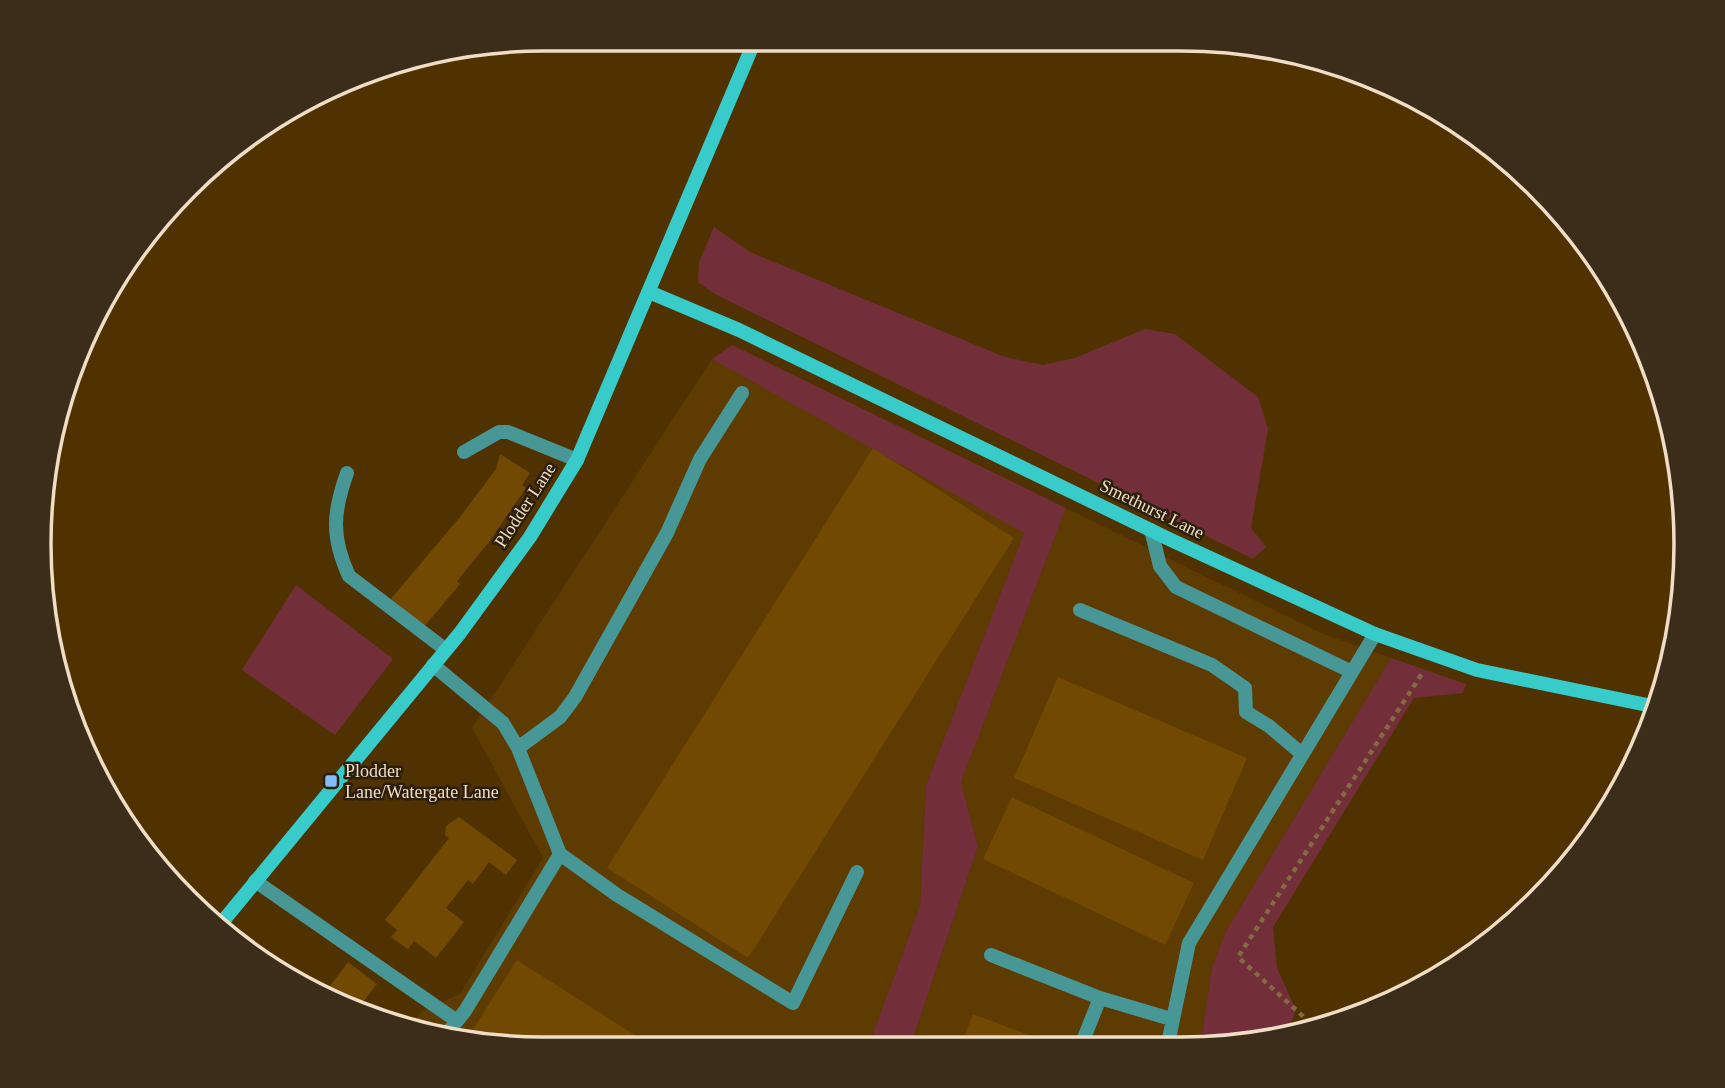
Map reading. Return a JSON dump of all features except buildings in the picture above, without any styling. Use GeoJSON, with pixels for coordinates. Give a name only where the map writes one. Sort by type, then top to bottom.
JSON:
{"type":"FeatureCollection","features":[{"type":"Feature","properties":{"kind":"street","name":"Plodder Lane"},"geometry":{"type":"LineString","coordinates":[[224,919],[446,650],[530,537],[576,460],[750,51]]}},
{"type":"Feature","properties":{"kind":"street","name":"Smethurst Lane"},"geometry":{"type":"LineString","coordinates":[[649,292],[739,330],[1151,530],[1375,634],[1434,656],[1525,682],[1647,705]]}},
{"type":"Feature","properties":{"kind":"lane"},"geometry":{"type":"LineString","coordinates":[[518,748],[560,717],[575,697],[667,533],[700,459],[742,393]]}},
{"type":"Feature","properties":{"kind":"lane"},"geometry":{"type":"LineString","coordinates":[[464,452],[499,432],[508,432],[576,460]]}},
{"type":"Feature","properties":{"kind":"lane"},"geometry":{"type":"LineString","coordinates":[[347,473],[336,503],[335,524],[342,561],[349,576],[446,650]]}},
{"type":"Feature","properties":{"kind":"lane"},"geometry":{"type":"LineString","coordinates":[[1151,530],[1160,566],[1176,587],[1352,671]]}},
{"type":"Feature","properties":{"kind":"lane"},"geometry":{"type":"LineString","coordinates":[[1080,610],[1212,665],[1245,688],[1246,712],[1269,726],[1302,754]]}},
{"type":"Feature","properties":{"kind":"lane"},"geometry":{"type":"LineString","coordinates":[[1169,1037],[1189,943],[1375,634]]}},
{"type":"Feature","properties":{"kind":"lane"},"geometry":{"type":"LineString","coordinates":[[433,666],[503,723],[518,748],[561,854],[617,895],[793,1003],[857,872]]}},
{"type":"Feature","properties":{"kind":"lane"},"geometry":{"type":"LineString","coordinates":[[451,1028],[561,854]]}},
{"type":"Feature","properties":{"kind":"lane"},"geometry":{"type":"LineString","coordinates":[[255,881],[457,1021]]}},
{"type":"Feature","properties":{"kind":"lane"},"geometry":{"type":"LineString","coordinates":[[990,955],[1100,998],[1171,1019]]}},
{"type":"Feature","properties":{"kind":"lane"},"geometry":{"type":"LineString","coordinates":[[1084,1037],[1100,998]]}},
{"type":"Feature","properties":{"kind":"path"},"geometry":{"type":"LineString","coordinates":[[1307,1020],[1238,957],[1434,656]]}},
{"type":"Feature","properties":{"kind":"shaded area"},"geometry":{"type":"Polygon","coordinates":[[[714,227],[750,252],[1005,357],[1043,365],[1075,358],[1145,329],[1175,334],[1258,397],[1268,429],[1251,528],[1266,547],[1253,559],[715,294],[698,282],[699,262],[714,227]]]}},
{"type":"Feature","properties":{"kind":"shaded area"},"geometry":{"type":"Polygon","coordinates":[[[732,345],[1066,508],[961,782],[978,847],[913,1037],[872,1037],[920,906],[926,785],[1024,533],[712,359],[732,345]]]}},
{"type":"Feature","properties":{"kind":"shaded area"},"geometry":{"type":"Polygon","coordinates":[[[712,359],[878,441],[1024,533],[926,785],[920,906],[872,1037],[512,1036],[448,1028],[415,1020],[422,1011],[460,994],[543,858],[472,728],[712,359]]]}},
{"type":"Feature","properties":{"kind":"shaded area"},"geometry":{"type":"Polygon","coordinates":[[[1066,508],[1323,634],[1391,658],[1226,931],[1212,967],[1202,1036],[913,1037],[978,847],[961,782],[1066,508]]]}},
{"type":"Feature","properties":{"kind":"shaded area"},"geometry":{"type":"Polygon","coordinates":[[[296,585],[393,659],[335,735],[242,670],[296,585]]]}},
{"type":"Feature","properties":{"kind":"shaded area"},"geometry":{"type":"Polygon","coordinates":[[[1391,658],[1466,684],[1463,693],[1414,698],[1273,927],[1277,968],[1296,1010],[1290,1025],[1245,1033],[1202,1036],[1212,967],[1226,931],[1391,658]]]}},
{"type":"Feature","properties":{"kind":"place","name":"Plodder Lane/Watergate Lane"},"geometry":{"type":"Point","coordinates":[331,781]}}]}
